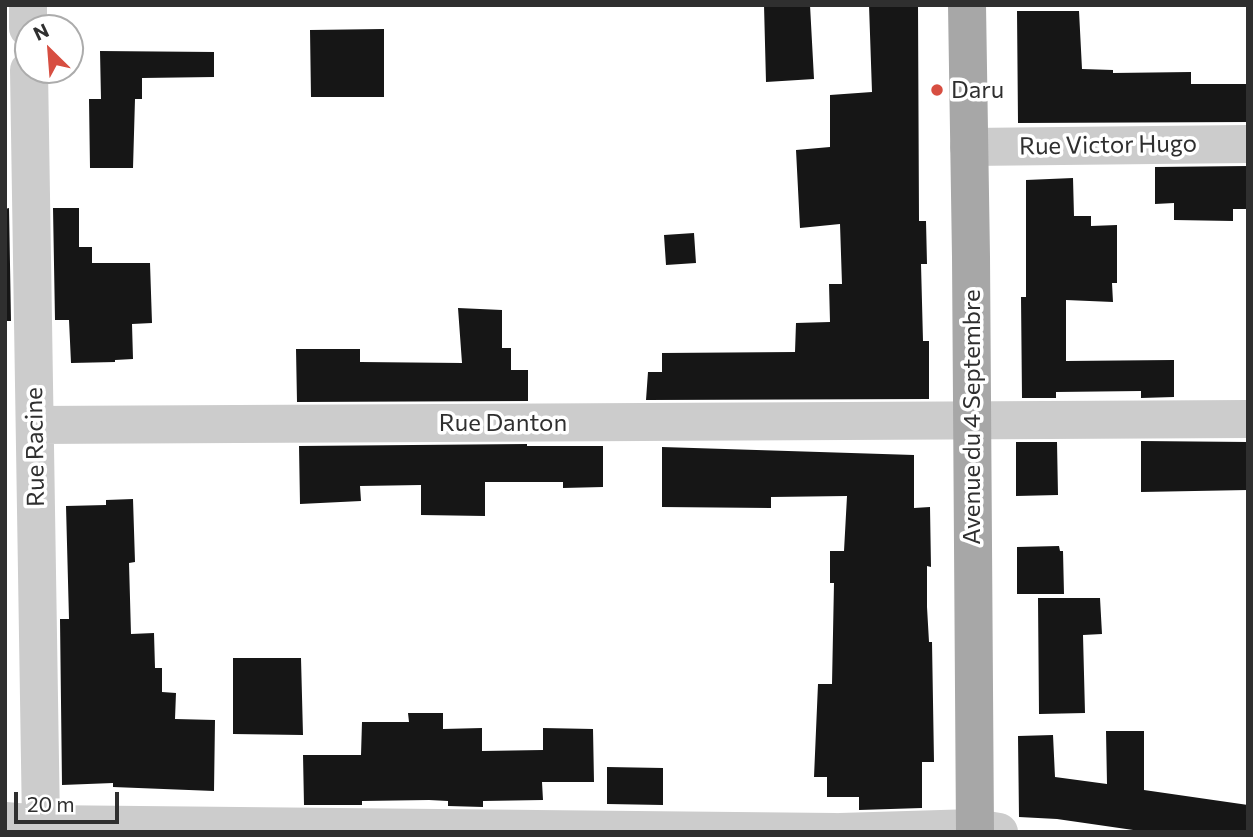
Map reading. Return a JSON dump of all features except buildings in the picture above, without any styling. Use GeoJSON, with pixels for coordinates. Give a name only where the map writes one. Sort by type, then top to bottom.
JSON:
{"type":"FeatureCollection","features":[{"type":"Feature","properties":{"kind":"main road","name":"Avenue du 4 Septembre"},"geometry":{"type":"LineString","coordinates":[[967,5],[972,421],[983,831]]}},
{"type":"Feature","properties":{"kind":"street","name":"Rue Racine"},"geometry":{"type":"LineString","coordinates":[[23,822],[35,425],[29,84]]}},
{"type":"Feature","properties":{"kind":"street","name":"Rue Victor Hugo"},"geometry":{"type":"LineString","coordinates":[[969,147],[1248,144]]}},
{"type":"Feature","properties":{"kind":"street","name":"Rue Danton"},"geometry":{"type":"LineString","coordinates":[[35,425],[1248,419]]}},
{"type":"Feature","properties":{"kind":"street"},"geometry":{"type":"LineString","coordinates":[[23,822],[837,832],[983,831]]}},
{"type":"Feature","properties":{"kind":"place","name":"Daru"},"geometry":{"type":"Point","coordinates":[937,90]}}]}
